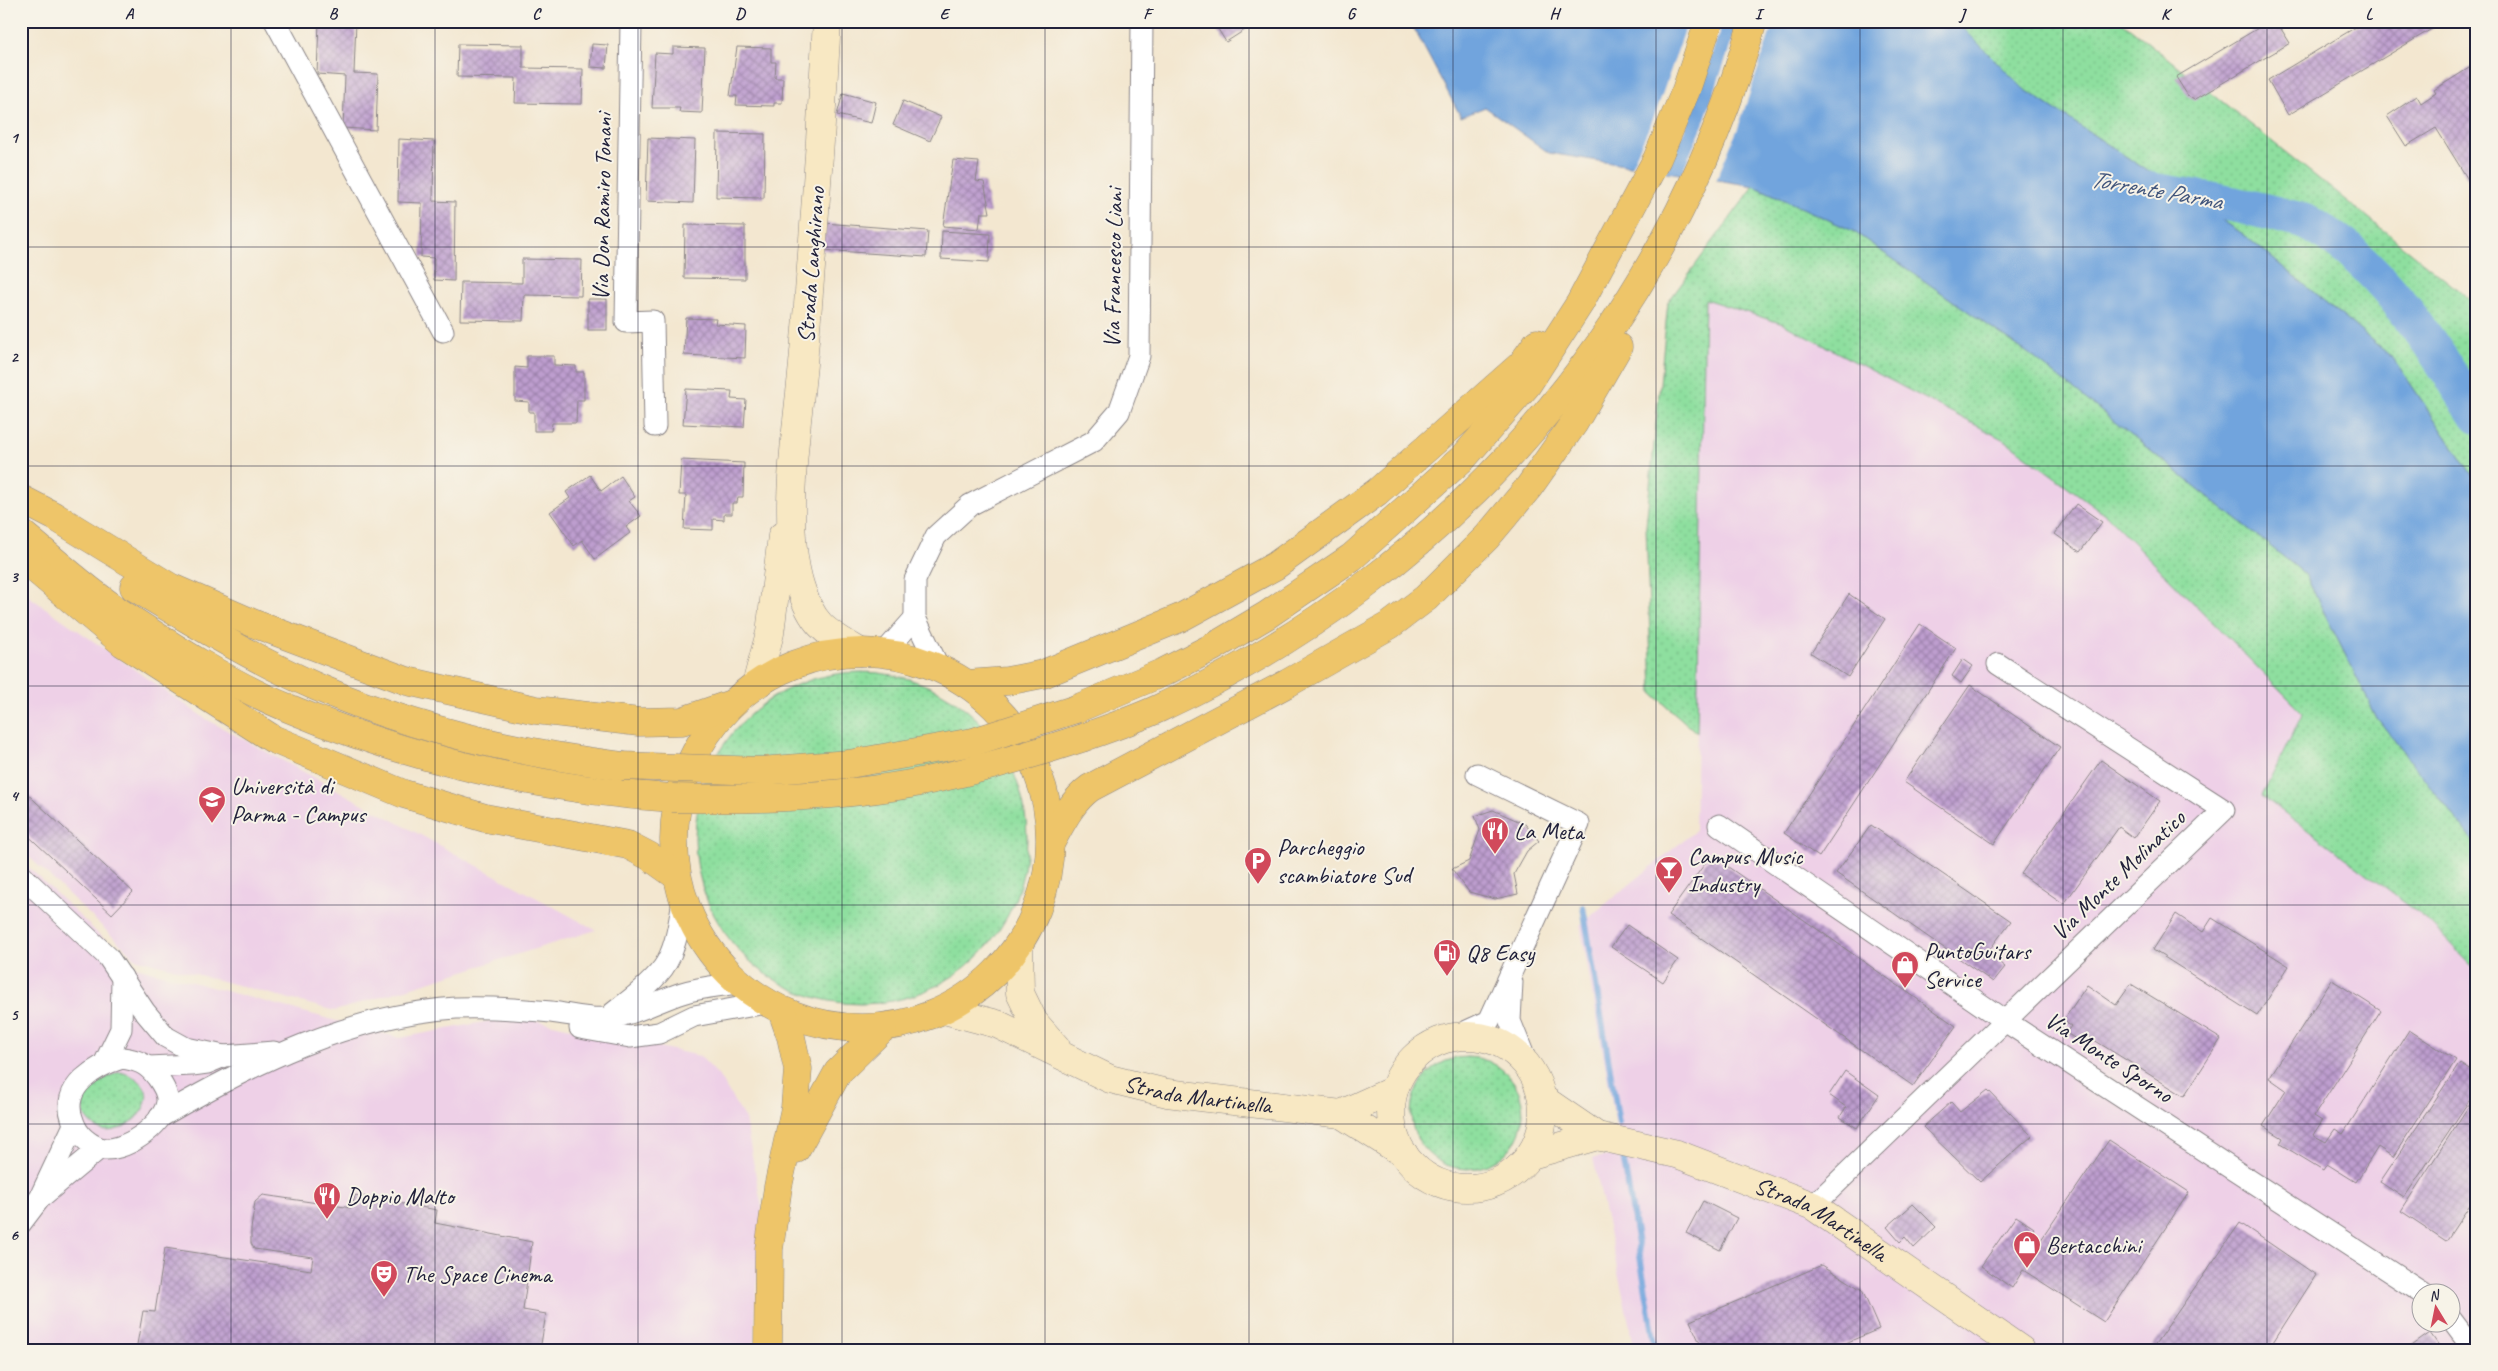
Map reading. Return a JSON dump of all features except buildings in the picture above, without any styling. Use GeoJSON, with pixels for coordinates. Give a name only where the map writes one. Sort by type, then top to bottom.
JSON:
{"type":"FeatureCollection","features":[{"type":"Feature","properties":{"kind":"main road"},"geometry":{"type":"LineString","coordinates":[[21,500],[112,573],[220,639],[317,687],[365,706],[484,742],[552,757],[622,766],[761,771],[849,764],[974,742],[1076,709],[1164,672],[1213,647],[1267,615],[1352,557],[1464,457],[1527,385],[1580,303],[1645,185],[1686,90],[1709,21]]}},
{"type":"Feature","properties":{"kind":"main road"},"geometry":{"type":"LineString","coordinates":[[21,533],[117,610],[188,655],[288,708],[395,747],[524,780],[619,795],[737,800],[797,797],[909,784],[1016,759],[1086,737],[1165,706],[1230,673],[1287,640],[1344,602],[1408,553],[1466,502],[1519,447],[1597,351],[1659,251],[1684,204],[1720,119],[1753,21]]}},
{"type":"Feature","properties":{"kind":"main road"},"geometry":{"type":"LineString","coordinates":[[966,684],[1007,681],[1043,674],[1180,618],[1275,566],[1377,492],[1522,364],[1627,218]]}},
{"type":"Feature","properties":{"kind":"main road"},"geometry":{"type":"LineString","coordinates":[[1051,842],[1070,809],[1081,794],[1090,788],[1288,683],[1390,625],[1433,591],[1487,537],[1530,487],[1574,424],[1650,290],[1659,251]]}},
{"type":"Feature","properties":{"kind":"main road"},"geometry":{"type":"LineString","coordinates":[[21,500],[54,516],[170,587],[255,624],[406,681],[536,710],[640,722],[682,721],[731,704]]}},
{"type":"Feature","properties":{"kind":"main road"},"geometry":{"type":"LineString","coordinates":[[21,557],[123,644],[273,739],[347,772],[422,799],[485,818],[628,845],[650,856],[680,889]]}},
{"type":"Feature","properties":{"kind":"main road","name":"Strada Langhirano"},"geometry":{"type":"LineString","coordinates":[[872,653],[939,668],[966,684],[1002,714],[1029,752],[1045,795],[1051,842],[1047,878],[1036,913],[1018,946],[998,971],[973,993],[944,1010],[883,1028],[848,1028],[814,1023],[774,1007],[738,983],[705,946],[680,889],[673,837],[675,814],[682,784],[698,748],[711,728],[731,704],[756,685],[780,671],[832,654],[872,653]]}},
{"type":"Feature","properties":{"kind":"main road","name":"Strada Langhirano"},"geometry":{"type":"LineString","coordinates":[[768,1350],[769,1249],[778,1187],[795,1108],[798,1069],[791,1037],[774,1007]]}},
{"type":"Feature","properties":{"kind":"main road","name":"Strada Langhirano"},"geometry":{"type":"LineString","coordinates":[[778,1187],[804,1133],[838,1072],[883,1028]]}},
{"type":"Feature","properties":{"kind":"street"},"geometry":{"type":"LineString","coordinates":[[275,21],[443,331]]}},
{"type":"Feature","properties":{"kind":"street","name":"Via Don Ramiro Tonani"},"geometry":{"type":"LineString","coordinates":[[631,21],[626,322],[653,321],[654,426]]}},
{"type":"Feature","properties":{"kind":"street","name":"Strada Langhirano"},"geometry":{"type":"LineString","coordinates":[[827,21],[817,192],[790,508],[795,568],[811,613],[824,632],[872,653]]}},
{"type":"Feature","properties":{"kind":"street","name":"Via Francesco Liani"},"geometry":{"type":"LineString","coordinates":[[939,668],[915,618],[915,580],[936,536],[970,505],[1094,441],[1119,412],[1139,356],[1142,21]]}},
{"type":"Feature","properties":{"kind":"street","name":"Strada Langhirano"},"geometry":{"type":"LineString","coordinates":[[756,685],[770,633],[781,539],[790,508]]}},
{"type":"Feature","properties":{"kind":"street"},"geometry":{"type":"LineString","coordinates":[[872,653],[915,618]]}},
{"type":"Feature","properties":{"kind":"street","name":"Via Monte Molinatico"},"geometry":{"type":"LineString","coordinates":[[1814,1206],[2224,810],[1998,664]]}},
{"type":"Feature","properties":{"kind":"street"},"geometry":{"type":"LineString","coordinates":[[1452,1038],[1489,1021],[1579,824],[1477,774]]}},
{"type":"Feature","properties":{"kind":"street","name":"Via Monte Sporno"},"geometry":{"type":"LineString","coordinates":[[1719,825],[2005,1021],[2410,1285]]}},
{"type":"Feature","properties":{"kind":"street"},"geometry":{"type":"LineString","coordinates":[[21,875],[108,957],[145,1012],[166,1037],[186,1048],[224,1056],[284,1052]]}},
{"type":"Feature","properties":{"kind":"street"},"geometry":{"type":"LineString","coordinates":[[606,1018],[633,997],[664,968],[676,937],[680,889]]}},
{"type":"Feature","properties":{"kind":"street","name":"Strada Martinella"},"geometry":{"type":"LineString","coordinates":[[1018,946],[1020,992],[1034,1022],[1062,1054]]}},
{"type":"Feature","properties":{"kind":"street"},"geometry":{"type":"LineString","coordinates":[[1513,969],[1510,1021],[1528,1066]]}},
{"type":"Feature","properties":{"kind":"street"},"geometry":{"type":"LineString","coordinates":[[122,977],[142,1063],[163,1086],[167,1101],[160,1117],[151,1128],[132,1142],[114,1148],[100,1148],[84,1139],[74,1125],[68,1107],[71,1093],[88,1075],[104,1064],[122,1058],[142,1063],[207,1063],[224,1056]]}},
{"type":"Feature","properties":{"kind":"street"},"geometry":{"type":"LineString","coordinates":[[104,1064],[120,1029],[122,977]]}},
{"type":"Feature","properties":{"kind":"street"},"geometry":{"type":"LineString","coordinates":[[160,1117],[238,1074],[284,1052],[355,1026],[408,1015],[456,1008],[510,1009],[606,1018],[642,1009],[682,993],[738,983]]}},
{"type":"Feature","properties":{"kind":"street"},"geometry":{"type":"LineString","coordinates":[[238,1074],[293,1062],[353,1041],[427,1026],[490,1018],[557,1024],[630,1037],[659,1032],[694,1016],[774,1007]]}},
{"type":"Feature","properties":{"kind":"street","name":"Strada Martinella"},"geometry":{"type":"LineString","coordinates":[[944,1010],[997,1024],[1110,1079],[1167,1093],[1341,1114],[1404,1154],[1421,1172],[1442,1184],[1467,1188],[1492,1185],[1514,1173],[1531,1155],[1539,1138],[1543,1118],[1543,1099],[1537,1081],[1528,1066],[1512,1051],[1494,1041],[1473,1036],[1452,1038],[1433,1045],[1416,1056],[1403,1072],[1394,1090],[1391,1112],[1394,1134],[1404,1154]]}},
{"type":"Feature","properties":{"kind":"street"},"geometry":{"type":"LineString","coordinates":[[1341,1114],[1394,1090]]}},
{"type":"Feature","properties":{"kind":"street","name":"Strada Martinella"},"geometry":{"type":"LineString","coordinates":[[1543,1099],[1597,1136],[1677,1154],[1814,1206],[2021,1350]]}},
{"type":"Feature","properties":{"kind":"street"},"geometry":{"type":"LineString","coordinates":[[21,1223],[40,1198],[74,1125]]}},
{"type":"Feature","properties":{"kind":"street","name":"Strada Martinella"},"geometry":{"type":"LineString","coordinates":[[1531,1155],[1597,1136]]}},
{"type":"Feature","properties":{"kind":"street"},"geometry":{"type":"LineString","coordinates":[[40,1198],[100,1148]]}},
{"type":"Feature","properties":{"kind":"street"},"geometry":{"type":"LineString","coordinates":[[2460,1331],[2474,1350]]}},
{"type":"Feature","properties":{"kind":"shaded area"},"geometry":{"type":"Polygon","coordinates":[[[1705,299],[1783,324],[2006,441],[2106,515],[2303,713],[2262,796],[2425,918],[2477,971],[2477,1350],[1635,1350],[1593,1158],[1621,1155],[1580,925],[1695,831],[1705,299]]]}},
{"type":"Feature","properties":{"kind":"shaded area","name":"Università di Parma - Campus"},"geometry":{"type":"Polygon","coordinates":[[[21,591],[206,719],[596,930],[335,1011],[135,958],[21,849],[21,591]]]}},
{"type":"Feature","properties":{"kind":"shaded area"},"geometry":{"type":"Polygon","coordinates":[[[21,860],[132,966],[400,1038],[516,1016],[700,1056],[718,1075],[745,1119],[762,1208],[753,1350],[21,1350],[21,860]]]}},
{"type":"Feature","properties":{"kind":"green space"},"geometry":{"type":"Polygon","coordinates":[[[1956,21],[2121,21],[2477,305],[2477,482],[2393,358],[2243,234],[2024,89],[1956,21]]]}},
{"type":"Feature","properties":{"kind":"green space"},"geometry":{"type":"Polygon","coordinates":[[[1754,186],[1853,231],[2032,356],[2305,574],[2377,718],[2477,846],[2477,971],[2425,918],[2262,796],[2303,713],[2106,515],[2006,441],[1783,324],[1705,299],[1697,733],[1652,693],[1646,526],[1668,302],[1754,186]]]}},
{"type":"Feature","properties":{"kind":"green space"},"geometry":{"type":"Polygon","coordinates":[[[861,672],[893,675],[925,684],[953,700],[979,720],[999,746],[1015,774],[1024,806],[1027,838],[1024,870],[1015,902],[999,930],[979,956],[953,976],[925,992],[893,1001],[861,1004],[829,1001],[797,992],[769,976],[743,956],[723,930],[707,902],[698,870],[695,838],[698,806],[707,774],[723,746],[743,720],[769,700],[797,684],[829,675],[861,672]]]}},
{"type":"Feature","properties":{"kind":"green space"},"geometry":{"type":"Polygon","coordinates":[[[1467,1057],[1489,1061],[1507,1073],[1519,1091],[1523,1113],[1519,1135],[1507,1153],[1489,1165],[1467,1169],[1445,1165],[1427,1153],[1415,1135],[1411,1113],[1415,1091],[1427,1073],[1445,1061],[1467,1057]]]}},
{"type":"Feature","properties":{"kind":"green space"},"geometry":{"type":"Polygon","coordinates":[[[120,1072],[138,1080],[146,1090],[146,1102],[140,1113],[130,1123],[118,1129],[105,1131],[94,1126],[86,1118],[83,1109],[84,1101],[94,1086],[111,1075],[120,1072]]]}},
{"type":"Feature","properties":{"kind":"water"},"geometry":{"type":"Polygon","coordinates":[[[1410,21],[1956,21],[2024,89],[2243,234],[2393,358],[2477,482],[2477,846],[2377,718],[2305,574],[2032,356],[1853,231],[1754,186],[1549,153],[1485,107],[1461,117],[1410,21]]]}},
{"type":"Feature","properties":{"kind":"pier"},"geometry":{"type":"Polygon","coordinates":[[[1688,21],[1723,21],[1691,114],[1665,174],[1630,169],[1656,112],[1688,21]]]}},
{"type":"Feature","properties":{"kind":"pier"},"geometry":{"type":"Polygon","coordinates":[[[1739,21],[1774,21],[1738,128],[1715,183],[1680,177],[1703,125],[1739,21]]]}},
{"type":"Feature","properties":{"kind":"waterway","name":"Torrente Parma"},"geometry":{"type":"LineString","coordinates":[[2138,188],[2239,205],[2293,218],[2305,222],[2331,237],[2380,280],[2403,307],[2424,334],[2477,416]]}},
{"type":"Feature","properties":{"kind":"waterway"},"geometry":{"type":"LineString","coordinates":[[1583,907],[1619,1123]]}},
{"type":"Feature","properties":{"kind":"waterway"},"geometry":{"type":"LineString","coordinates":[[1623,1156],[1656,1350]]}},
{"type":"Feature","properties":{"kind":"place","name":"Università di Parma - Campus"},"geometry":{"type":"Point","coordinates":[212,824]}},
{"type":"Feature","properties":{"kind":"place","name":"La Meta"},"geometry":{"type":"Point","coordinates":[1495,855]}},
{"type":"Feature","properties":{"kind":"place","name":"Parcheggio scambiatore Sud"},"geometry":{"type":"Point","coordinates":[1258,885]}},
{"type":"Feature","properties":{"kind":"place","name":"Campus Music Industry"},"geometry":{"type":"Point","coordinates":[1669,894]}},
{"type":"Feature","properties":{"kind":"place","name":"Q8 Easy"},"geometry":{"type":"Point","coordinates":[1447,977]}},
{"type":"Feature","properties":{"kind":"place","name":"PuntoGuitars Service"},"geometry":{"type":"Point","coordinates":[1905,989]}},
{"type":"Feature","properties":{"kind":"place","name":"Doppio Malto"},"geometry":{"type":"Point","coordinates":[327,1220]}},
{"type":"Feature","properties":{"kind":"place","name":"Bertacchini"},"geometry":{"type":"Point","coordinates":[2027,1269]}},
{"type":"Feature","properties":{"kind":"place","name":"The Space Cinema"},"geometry":{"type":"Point","coordinates":[384,1298]}}]}
